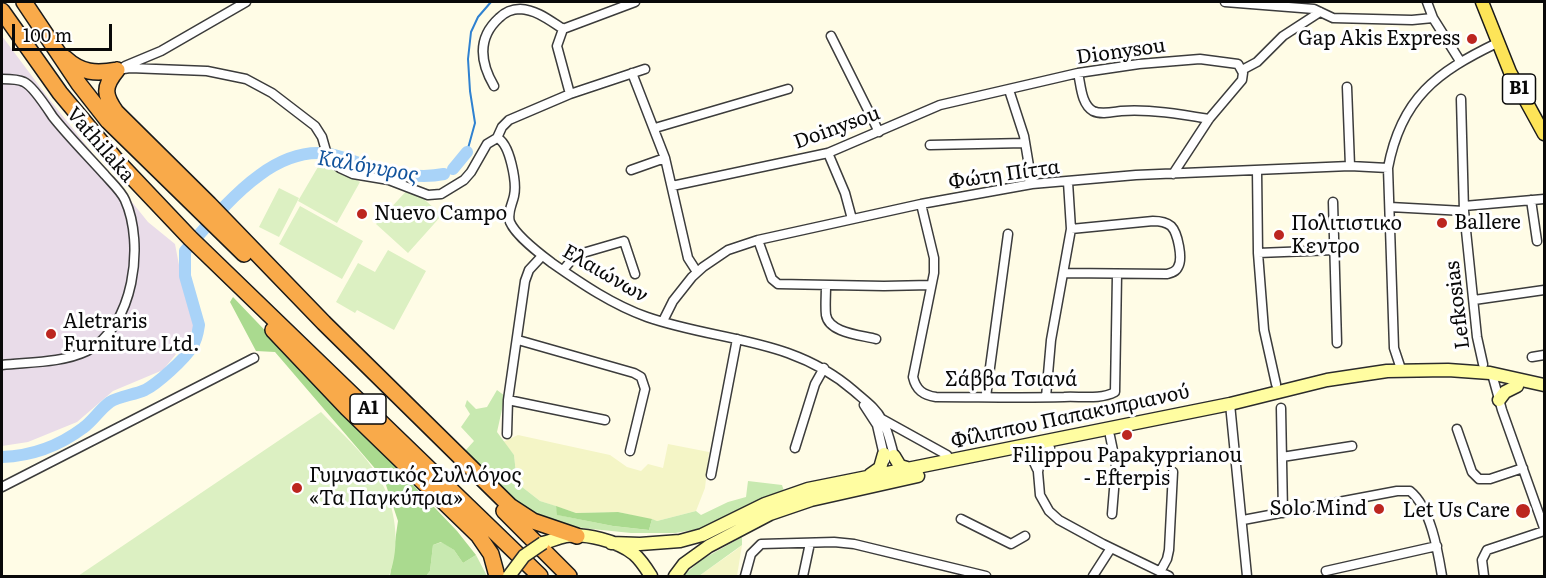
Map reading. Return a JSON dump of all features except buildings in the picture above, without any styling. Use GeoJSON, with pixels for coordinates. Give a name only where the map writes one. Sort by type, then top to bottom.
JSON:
{"type":"FeatureCollection","features":[{"type":"Feature","properties":{"kind":"highway","name":"A1"},"geometry":{"type":"LineString","coordinates":[[24,2],[79,84],[108,121],[208,211],[247,257],[570,576]]}},
{"type":"Feature","properties":{"kind":"highway","name":"A1"},"geometry":{"type":"LineString","coordinates":[[2,11],[60,93],[188,240],[540,576]]}},
{"type":"Feature","properties":{"kind":"highway"},"geometry":{"type":"LineString","coordinates":[[54,48],[71,63],[87,72],[117,70]]}},
{"type":"Feature","properties":{"kind":"highway"},"geometry":{"type":"LineString","coordinates":[[117,70],[106,89],[107,99],[116,112],[208,211],[236,231],[324,323],[510,506],[533,521],[577,536]]}},
{"type":"Feature","properties":{"kind":"highway"},"geometry":{"type":"LineString","coordinates":[[247,257],[324,323]]}},
{"type":"Feature","properties":{"kind":"highway"},"geometry":{"type":"LineString","coordinates":[[226,276],[347,408],[478,535],[491,554],[496,576]]}},
{"type":"Feature","properties":{"kind":"main road","name":"B1"},"geometry":{"type":"LineString","coordinates":[[1482,2],[1510,72],[1545,134]]}},
{"type":"Feature","properties":{"kind":"main road","name":"Φίλιππου Παπακυπριανού"},"geometry":{"type":"LineString","coordinates":[[611,543],[640,544],[680,541],[702,535],[765,504],[808,489],[867,477],[897,475],[1022,454],[1110,436],[1231,408],[1327,380],[1401,369],[1488,375],[1545,385]]}},
{"type":"Feature","properties":{"kind":"main road","name":"Φίλιππου Παπακυπριανού"},"geometry":{"type":"LineString","coordinates":[[675,576],[684,564],[709,546],[770,514],[897,475],[1376,379],[1488,375],[1517,386],[1545,392]]}},
{"type":"Feature","properties":{"kind":"main road"},"geometry":{"type":"LineString","coordinates":[[1501,405],[1505,392],[1517,386]]}},
{"type":"Feature","properties":{"kind":"main road"},"geometry":{"type":"LineString","coordinates":[[867,477],[880,468],[889,455],[900,466],[897,475]]}},
{"type":"Feature","properties":{"kind":"main road"},"geometry":{"type":"LineString","coordinates":[[509,576],[524,556],[543,543],[566,536],[611,543],[632,552],[651,576]]}},
{"type":"Feature","properties":{"kind":"street"},"geometry":{"type":"LineString","coordinates":[[563,28],[635,2]]}},
{"type":"Feature","properties":{"kind":"street"},"geometry":{"type":"LineString","coordinates":[[1225,2],[1302,7],[1333,18],[1412,20],[1433,18]]}},
{"type":"Feature","properties":{"kind":"street"},"geometry":{"type":"LineString","coordinates":[[1427,2],[1433,18],[1460,61]]}},
{"type":"Feature","properties":{"kind":"street"},"geometry":{"type":"LineString","coordinates":[[117,70],[161,51],[240,3]]}},
{"type":"Feature","properties":{"kind":"street"},"geometry":{"type":"LineString","coordinates":[[494,86],[484,68],[483,45],[491,26],[504,14],[515,9],[528,10],[544,16],[563,28]]}},
{"type":"Feature","properties":{"kind":"street"},"geometry":{"type":"LineString","coordinates":[[1173,174],[1209,119],[1240,84],[1243,77],[1240,67],[1257,62],[1283,36],[1320,12]]}},
{"type":"Feature","properties":{"kind":"street"},"geometry":{"type":"LineString","coordinates":[[563,28],[557,45],[570,94]]}},
{"type":"Feature","properties":{"kind":"street"},"geometry":{"type":"LineString","coordinates":[[831,36],[879,132]]}},
{"type":"Feature","properties":{"kind":"street"},"geometry":{"type":"LineString","coordinates":[[1401,369],[1394,348],[1388,168],[1396,136],[1414,103],[1429,85],[1460,61],[1497,43]]}},
{"type":"Feature","properties":{"kind":"street","name":"Dionysou"},"geometry":{"type":"LineString","coordinates":[[1009,90],[1078,73],[1140,64],[1200,59],[1240,67]]}},
{"type":"Feature","properties":{"kind":"street"},"geometry":{"type":"LineString","coordinates":[[117,70],[130,68],[200,70],[246,79],[272,93],[315,126],[322,137],[327,156],[334,165],[346,172],[389,180],[428,195],[437,195],[464,180],[487,144],[497,138],[502,127],[509,120],[570,94],[645,69]]}},
{"type":"Feature","properties":{"kind":"street"},"geometry":{"type":"LineString","coordinates":[[632,73],[665,158],[688,258],[697,272]]}},
{"type":"Feature","properties":{"kind":"street"},"geometry":{"type":"LineString","coordinates":[[1078,73],[1083,98],[1094,111],[1102,113],[1158,112],[1209,119]]}},
{"type":"Feature","properties":{"kind":"street","name":"Vathilaka"},"geometry":{"type":"LineString","coordinates":[[2,79],[9,78],[25,82],[68,136],[124,197],[131,218],[134,239],[128,300],[118,322],[103,340],[86,351],[66,358],[2,365]]}},
{"type":"Feature","properties":{"kind":"street"},"geometry":{"type":"LineString","coordinates":[[1347,87],[1350,166]]}},
{"type":"Feature","properties":{"kind":"street"},"geometry":{"type":"LineString","coordinates":[[655,128],[788,89]]}},
{"type":"Feature","properties":{"kind":"street"},"geometry":{"type":"LineString","coordinates":[[1009,90],[1025,143],[1032,184]]}},
{"type":"Feature","properties":{"kind":"street","name":"Doinysou"},"geometry":{"type":"LineString","coordinates":[[672,186],[828,153],[940,105],[1009,90]]}},
{"type":"Feature","properties":{"kind":"street","name":"Lefkosias"},"geometry":{"type":"LineString","coordinates":[[1461,99],[1464,208],[1477,337],[1488,375],[1545,529]]}},
{"type":"Feature","properties":{"kind":"street","name":"Ελαιώνων"},"geometry":{"type":"LineString","coordinates":[[497,138],[505,144],[509,154],[515,185],[509,219],[516,231],[542,256],[622,306],[663,321],[771,346],[824,368],[849,386],[881,418],[889,455]]}},
{"type":"Feature","properties":{"kind":"street"},"geometry":{"type":"LineString","coordinates":[[930,145],[1025,143]]}},
{"type":"Feature","properties":{"kind":"street"},"geometry":{"type":"LineString","coordinates":[[828,153],[845,193],[852,219]]}},
{"type":"Feature","properties":{"kind":"street"},"geometry":{"type":"LineString","coordinates":[[631,170],[665,158]]}},
{"type":"Feature","properties":{"kind":"street","name":"Φώτη Πίττα"},"geometry":{"type":"LineString","coordinates":[[663,321],[673,300],[697,272],[728,250],[758,240],[921,204],[1032,184],[1136,175],[1350,166],[1388,168]]}},
{"type":"Feature","properties":{"kind":"street"},"geometry":{"type":"LineString","coordinates":[[1257,170],[1258,253],[1264,330],[1276,384]]}},
{"type":"Feature","properties":{"kind":"street"},"geometry":{"type":"LineString","coordinates":[[1046,397],[1051,340],[1071,229],[1068,182]]}},
{"type":"Feature","properties":{"kind":"street"},"geometry":{"type":"LineString","coordinates":[[1390,207],[1464,208],[1545,199]]}},
{"type":"Feature","properties":{"kind":"street"},"geometry":{"type":"LineString","coordinates":[[1531,200],[1537,241]]}},
{"type":"Feature","properties":{"kind":"street"},"geometry":{"type":"LineString","coordinates":[[1334,202],[1337,343]]}},
{"type":"Feature","properties":{"kind":"street","name":"Σάββα Τσιανά"},"geometry":{"type":"LineString","coordinates":[[921,204],[934,258],[932,285],[914,374],[916,387],[922,393],[931,396],[1046,397],[1102,396],[1115,392],[1118,275]]}},
{"type":"Feature","properties":{"kind":"street"},"geometry":{"type":"LineString","coordinates":[[1064,273],[1167,274],[1173,273],[1180,264],[1178,240],[1174,229],[1167,223],[1153,221],[1071,229]]}},
{"type":"Feature","properties":{"kind":"street"},"geometry":{"type":"LineString","coordinates":[[986,397],[1008,234]]}},
{"type":"Feature","properties":{"kind":"street"},"geometry":{"type":"LineString","coordinates":[[758,240],[774,283],[826,286],[932,285]]}},
{"type":"Feature","properties":{"kind":"street"},"geometry":{"type":"LineString","coordinates":[[563,270],[576,255],[624,241],[635,274]]}},
{"type":"Feature","properties":{"kind":"street"},"geometry":{"type":"LineString","coordinates":[[1258,253],[1335,249]]}},
{"type":"Feature","properties":{"kind":"street"},"geometry":{"type":"LineString","coordinates":[[507,434],[508,400],[525,281],[529,270],[542,256]]}},
{"type":"Feature","properties":{"kind":"street"},"geometry":{"type":"LineString","coordinates":[[826,286],[826,315],[830,325],[876,339]]}},
{"type":"Feature","properties":{"kind":"street"},"geometry":{"type":"LineString","coordinates":[[1474,300],[1545,290]]}},
{"type":"Feature","properties":{"kind":"street"},"geometry":{"type":"LineString","coordinates":[[711,475],[737,339]]}},
{"type":"Feature","properties":{"kind":"street"},"geometry":{"type":"LineString","coordinates":[[518,340],[634,373],[641,377],[645,389],[630,451]]}},
{"type":"Feature","properties":{"kind":"street"},"geometry":{"type":"LineString","coordinates":[[1387,371],[1394,348]]}},
{"type":"Feature","properties":{"kind":"street"},"geometry":{"type":"LineString","coordinates":[[1533,357],[1545,355]]}},
{"type":"Feature","properties":{"kind":"street"},"geometry":{"type":"LineString","coordinates":[[2,488],[254,358]]}},
{"type":"Feature","properties":{"kind":"street"},"geometry":{"type":"LineString","coordinates":[[795,448],[815,384],[824,368]]}},
{"type":"Feature","properties":{"kind":"street","name":"Ελαιώνων"},"geometry":{"type":"LineString","coordinates":[[849,386],[877,425],[897,475]]}},
{"type":"Feature","properties":{"kind":"street"},"geometry":{"type":"LineString","coordinates":[[508,400],[605,420]]}},
{"type":"Feature","properties":{"kind":"street"},"geometry":{"type":"LineString","coordinates":[[1231,408],[1247,576]]}},
{"type":"Feature","properties":{"kind":"street"},"geometry":{"type":"LineString","coordinates":[[1281,408],[1283,513]]}},
{"type":"Feature","properties":{"kind":"street"},"geometry":{"type":"LineString","coordinates":[[881,418],[947,455]]}},
{"type":"Feature","properties":{"kind":"street"},"geometry":{"type":"LineString","coordinates":[[1457,429],[1472,472],[1479,479],[1490,480],[1523,468]]}},
{"type":"Feature","properties":{"kind":"street"},"geometry":{"type":"LineString","coordinates":[[1110,436],[1116,470],[1112,514]]}},
{"type":"Feature","properties":{"kind":"street"},"geometry":{"type":"LineString","coordinates":[[1282,457],[1352,446]]}},
{"type":"Feature","properties":{"kind":"street"},"geometry":{"type":"LineString","coordinates":[[1038,472],[1041,457],[1050,448]]}},
{"type":"Feature","properties":{"kind":"street"},"geometry":{"type":"LineString","coordinates":[[1022,454],[1034,460],[1038,472],[1040,495],[1049,511],[1059,520],[1169,576]]}},
{"type":"Feature","properties":{"kind":"street"},"geometry":{"type":"LineString","coordinates":[[1160,572],[1168,555],[1173,471]]}},
{"type":"Feature","properties":{"kind":"street"},"geometry":{"type":"LineString","coordinates":[[1243,520],[1406,490],[1412,493],[1429,521],[1437,546],[1442,576]]}},
{"type":"Feature","properties":{"kind":"street"},"geometry":{"type":"LineString","coordinates":[[961,519],[1011,544],[1025,536]]}},
{"type":"Feature","properties":{"kind":"street"},"geometry":{"type":"LineString","coordinates":[[1484,576],[1482,560],[1487,550],[1545,529]]}},
{"type":"Feature","properties":{"kind":"street"},"geometry":{"type":"LineString","coordinates":[[746,576],[751,554],[758,546],[766,543],[847,543],[986,576]]}},
{"type":"Feature","properties":{"kind":"street"},"geometry":{"type":"LineString","coordinates":[[803,576],[810,543]]}},
{"type":"Feature","properties":{"kind":"street"},"geometry":{"type":"LineString","coordinates":[[1326,571],[1437,546]]}},
{"type":"Feature","properties":{"kind":"street"},"geometry":{"type":"LineString","coordinates":[[1094,576],[1112,548]]}},
{"type":"Feature","properties":{"kind":"shaded area"},"geometry":{"type":"Polygon","coordinates":[[[2,36],[49,99],[148,222],[175,244],[183,286],[195,325],[185,343],[163,370],[113,391],[77,422],[28,442],[2,446],[2,36]]]}},
{"type":"Feature","properties":{"kind":"green space"},"geometry":{"type":"Polygon","coordinates":[[[322,160],[360,182],[337,223],[298,201],[322,160]]]}},
{"type":"Feature","properties":{"kind":"green space"},"geometry":{"type":"Polygon","coordinates":[[[410,187],[442,215],[408,253],[376,224],[410,187]]]}},
{"type":"Feature","properties":{"kind":"green space"},"geometry":{"type":"Polygon","coordinates":[[[279,188],[299,198],[279,237],[259,227],[279,188]]]}},
{"type":"Feature","properties":{"kind":"green space"},"geometry":{"type":"Polygon","coordinates":[[[300,206],[363,241],[342,279],[279,244],[300,206]]]}},
{"type":"Feature","properties":{"kind":"green space"},"geometry":{"type":"Polygon","coordinates":[[[388,250],[426,271],[394,330],[357,310],[355,313],[336,302],[358,263],[375,272],[388,250]]]}},
{"type":"Feature","properties":{"kind":"green space"},"geometry":{"type":"Polygon","coordinates":[[[233,297],[457,531],[476,555],[463,563],[454,550],[441,542],[433,545],[430,571],[426,576],[390,576],[398,521],[384,479],[275,352],[256,351],[230,302],[233,297]]]}},
{"type":"Feature","properties":{"kind":"green space"},"geometry":{"type":"Polygon","coordinates":[[[497,390],[505,396],[497,432],[514,455],[517,483],[540,501],[556,506],[558,515],[613,526],[649,530],[652,519],[657,521],[696,511],[701,515],[728,502],[746,497],[748,481],[782,485],[784,491],[699,529],[675,533],[631,533],[582,528],[551,521],[515,502],[465,451],[474,441],[461,427],[470,414],[465,406],[467,400],[476,409],[487,407],[497,390]]]}},
{"type":"Feature","properties":{"kind":"green space","name":"Γυμναστικός Συλλόγος «Τα Παγκύπρια»"},"geometry":{"type":"Polygon","coordinates":[[[321,412],[367,460],[385,489],[393,513],[396,539],[389,576],[78,576],[321,412]]]}},
{"type":"Feature","properties":{"kind":"green space"},"geometry":{"type":"Polygon","coordinates":[[[518,435],[610,455],[627,467],[641,471],[648,464],[663,468],[668,444],[709,452],[705,488],[696,511],[657,521],[618,512],[576,513],[540,501],[517,483],[514,455],[503,442],[518,435]]]}},
{"type":"Feature","properties":{"kind":"green space"},"geometry":{"type":"Polygon","coordinates":[[[556,506],[576,513],[618,512],[652,519],[649,530],[613,526],[557,515],[556,506]]]}},
{"type":"Feature","properties":{"kind":"green space"},"geometry":{"type":"Polygon","coordinates":[[[742,537],[742,545],[699,576],[683,576],[701,560],[742,537]]]}},
{"type":"Feature","properties":{"kind":"green space"},"geometry":{"type":"Polygon","coordinates":[[[442,542],[454,550],[463,563],[476,555],[487,576],[426,576],[430,571],[433,545],[442,542]]]}},
{"type":"Feature","properties":{"kind":"green space"},"geometry":{"type":"Polygon","coordinates":[[[742,545],[737,576],[699,576],[736,550],[742,545]]]}},
{"type":"Feature","properties":{"kind":"waterway","name":"Καλόγυρος"},"geometry":{"type":"LineString","coordinates":[[467,152],[475,123],[468,59],[471,32],[478,17],[491,2]]}},
{"type":"Feature","properties":{"kind":"waterway","name":"Καλόγυρος"},"geometry":{"type":"LineString","coordinates":[[453,169],[467,152]]}},
{"type":"Feature","properties":{"kind":"waterway","name":"Καλόγυρος"},"geometry":{"type":"LineString","coordinates":[[2,457],[34,452],[64,440],[87,425],[110,402],[150,387],[183,358],[195,342],[199,325],[185,276],[185,251],[233,197],[273,166],[295,157],[317,153],[341,157],[405,175],[444,174]]}},
{"type":"Feature","properties":{"kind":"place","name":"Gap Akis Express"},"geometry":{"type":"Point","coordinates":[1472,39]}},
{"type":"Feature","properties":{"kind":"place","name":"Nuevo Campo"},"geometry":{"type":"Point","coordinates":[362,214]}},
{"type":"Feature","properties":{"kind":"place","name":"Ballere"},"geometry":{"type":"Point","coordinates":[1442,223]}},
{"type":"Feature","properties":{"kind":"place","name":"Πολιτιστικο Κεντρο"},"geometry":{"type":"Point","coordinates":[1279,235]}},
{"type":"Feature","properties":{"kind":"place","name":"Aletraris Furniture Ltd."},"geometry":{"type":"Point","coordinates":[51,334]}},
{"type":"Feature","properties":{"kind":"place","name":"Filippou Papakyprianou - Efterpis"},"geometry":{"type":"Point","coordinates":[1127,435]}},
{"type":"Feature","properties":{"kind":"place","name":"Γυμναστικός Συλλόγος «Τα Παγκύπρια»"},"geometry":{"type":"Point","coordinates":[297,488]}},
{"type":"Feature","properties":{"kind":"place","name":"Solo Mind"},"geometry":{"type":"Point","coordinates":[1379,509]}},
{"type":"Feature","properties":{"kind":"place","name":"Let Us Care"},"geometry":{"type":"Point","coordinates":[1523,511]}}]}
